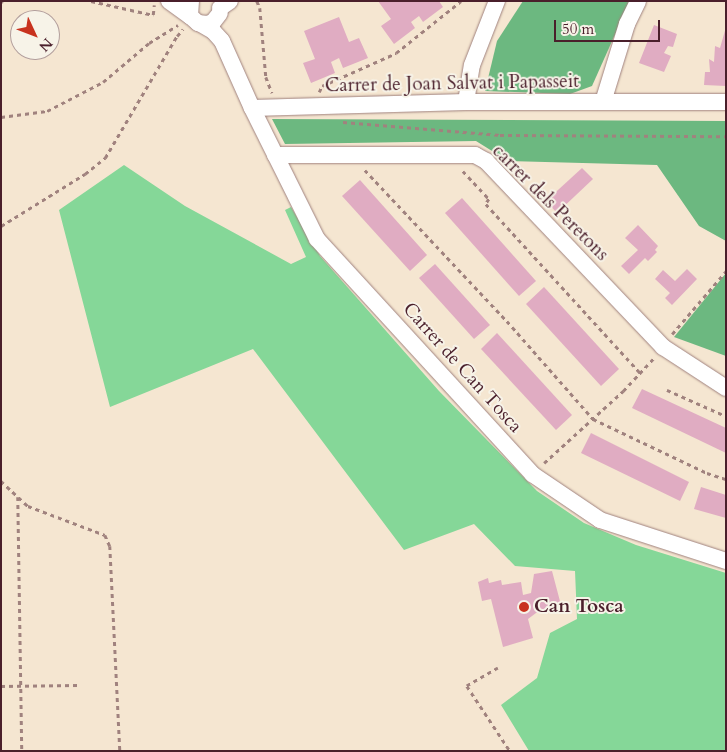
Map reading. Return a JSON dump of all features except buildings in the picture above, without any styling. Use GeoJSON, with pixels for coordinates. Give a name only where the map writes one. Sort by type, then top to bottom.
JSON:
{"type":"FeatureCollection","features":[{"type":"Feature","properties":{"kind":"street"},"geometry":{"type":"LineString","coordinates":[[169,1],[212,22],[222,6]]}},
{"type":"Feature","properties":{"kind":"street"},"geometry":{"type":"LineString","coordinates":[[466,102],[472,65],[497,1]]}},
{"type":"Feature","properties":{"kind":"street"},"geometry":{"type":"LineString","coordinates":[[602,102],[627,24],[638,1]]}},
{"type":"Feature","properties":{"kind":"street"},"geometry":{"type":"LineString","coordinates":[[222,6],[222,41]]}},
{"type":"Feature","properties":{"kind":"street"},"geometry":{"type":"LineString","coordinates":[[194,14],[222,41],[252,108]]}},
{"type":"Feature","properties":{"kind":"street","name":"Carrer de Joan Salvat i Papasseit"},"geometry":{"type":"LineString","coordinates":[[252,108],[466,102],[535,104],[726,102]]}},
{"type":"Feature","properties":{"kind":"street","name":"Carrer de Can Tosca"},"geometry":{"type":"LineString","coordinates":[[252,108],[317,239],[532,474],[600,520],[726,561]]}},
{"type":"Feature","properties":{"kind":"street","name":"carrer dels Peretons"},"geometry":{"type":"LineString","coordinates":[[275,155],[475,155],[486,161],[662,347],[726,388]]}},
{"type":"Feature","properties":{"kind":"path"},"geometry":{"type":"LineString","coordinates":[[91,1],[153,15],[154,1]]}},
{"type":"Feature","properties":{"kind":"path"},"geometry":{"type":"LineString","coordinates":[[257,1],[260,8],[266,77],[273,95],[277,98],[275,107]]}},
{"type":"Feature","properties":{"kind":"path"},"geometry":{"type":"LineString","coordinates":[[318,95],[322,86],[396,53],[461,1]]}},
{"type":"Feature","properties":{"kind":"path"},"geometry":{"type":"LineString","coordinates":[[1,117],[47,111],[103,82],[149,43],[180,24],[187,25],[177,36],[105,158],[85,174],[1,226]]}},
{"type":"Feature","properties":{"kind":"path"},"geometry":{"type":"LineString","coordinates":[[334,122],[500,135],[726,136]]}},
{"type":"Feature","properties":{"kind":"path"},"geometry":{"type":"LineString","coordinates":[[462,169],[489,199],[486,204],[641,374],[552,456]]}},
{"type":"Feature","properties":{"kind":"path"},"geometry":{"type":"LineString","coordinates":[[366,171],[507,321],[594,419],[707,473],[726,479]]}},
{"type":"Feature","properties":{"kind":"path"},"geometry":{"type":"LineString","coordinates":[[678,325],[726,271]]}},
{"type":"Feature","properties":{"kind":"path"},"geometry":{"type":"LineString","coordinates":[[666,390],[726,416]]}},
{"type":"Feature","properties":{"kind":"path"},"geometry":{"type":"LineString","coordinates":[[1,481],[28,506],[105,535],[110,546],[120,751]]}},
{"type":"Feature","properties":{"kind":"path"},"geometry":{"type":"LineString","coordinates":[[18,497],[22,751]]}},
{"type":"Feature","properties":{"kind":"path"},"geometry":{"type":"LineString","coordinates":[[498,668],[466,686],[510,751]]}},
{"type":"Feature","properties":{"kind":"path"},"geometry":{"type":"LineString","coordinates":[[1,686],[78,685]]}},
{"type":"Feature","properties":{"kind":"green space"},"geometry":{"type":"Polygon","coordinates":[[[523,1],[630,1],[592,86],[570,94],[485,91],[497,41],[523,1]]]}},
{"type":"Feature","properties":{"kind":"green space"},"geometry":{"type":"Polygon","coordinates":[[[272,119],[726,121],[726,241],[699,226],[657,165],[508,161],[476,141],[285,144],[272,119]]]}},
{"type":"Feature","properties":{"kind":"green space"},"geometry":{"type":"Polygon","coordinates":[[[124,165],[185,206],[291,264],[306,257],[285,210],[291,207],[320,256],[439,391],[537,491],[584,523],[636,545],[726,573],[726,751],[529,751],[501,705],[537,678],[550,633],[577,619],[575,571],[515,566],[474,524],[404,550],[253,349],[110,407],[59,210],[124,165]]]}},
{"type":"Feature","properties":{"kind":"green space"},"geometry":{"type":"Polygon","coordinates":[[[726,273],[726,356],[674,337],[726,273]]]}},
{"type":"Feature","properties":{"kind":"place","name":"Can Tosca"},"geometry":{"type":"Point","coordinates":[524,607]}}]}
